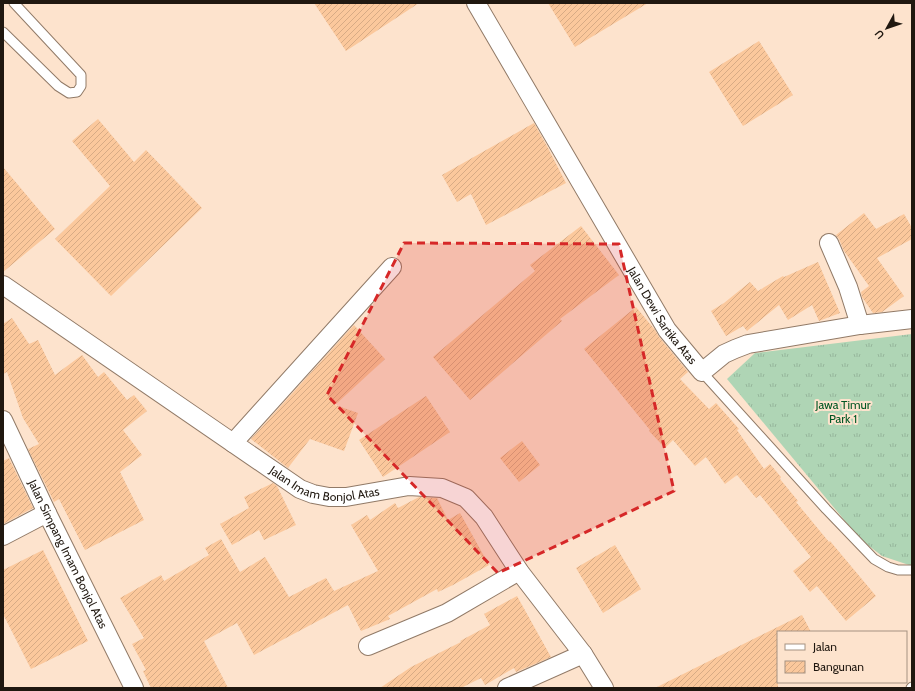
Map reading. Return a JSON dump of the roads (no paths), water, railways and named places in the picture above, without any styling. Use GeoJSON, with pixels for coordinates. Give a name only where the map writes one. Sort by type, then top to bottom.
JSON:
{"type":"FeatureCollection","features":[{"type":"Feature","properties":{"kind":"street","name":"Jalan Dewi Sartika Atas"},"geometry":{"type":"LineString","coordinates":[[476,3],[667,330],[702,372]]}},
{"type":"Feature","properties":{"kind":"street"},"geometry":{"type":"LineString","coordinates":[[828,243],[848,287],[860,325]]}},
{"type":"Feature","properties":{"kind":"street"},"geometry":{"type":"LineString","coordinates":[[233,443],[392,267]]}},
{"type":"Feature","properties":{"kind":"street","name":"Jalan Imam Bonjol Atas"},"geometry":{"type":"LineString","coordinates":[[3,285],[300,489],[313,494],[329,497],[346,497],[409,486],[442,488],[466,498],[484,516],[519,571],[583,654],[604,688]]}},
{"type":"Feature","properties":{"kind":"street"},"geometry":{"type":"LineString","coordinates":[[702,372],[724,354],[748,344],[860,325],[912,319]]}},
{"type":"Feature","properties":{"kind":"street","name":"Jalan Simpang Imam Bonjol Atas"},"geometry":{"type":"LineString","coordinates":[[3,420],[134,688]]}},
{"type":"Feature","properties":{"kind":"street"},"geometry":{"type":"LineString","coordinates":[[3,536],[48,513]]}},
{"type":"Feature","properties":{"kind":"street"},"geometry":{"type":"LineString","coordinates":[[368,646],[447,613],[519,571]]}},
{"type":"Feature","properties":{"kind":"street"},"geometry":{"type":"LineString","coordinates":[[507,688],[583,654]]}},
{"type":"Feature","properties":{"kind":"lane"},"geometry":{"type":"LineString","coordinates":[[3,32],[58,86],[69,93],[77,92],[81,86],[81,75],[14,3]]}},
{"type":"Feature","properties":{"kind":"lane","name":"Jalan Dewi Sartika Atas"},"geometry":{"type":"LineString","coordinates":[[702,372],[826,509],[874,559],[888,567],[898,570],[912,570]]}},
{"type":"Feature","properties":{"kind":"park label","name":"Jawa Timur Park 1"},"geometry":{"type":"Point","coordinates":[843,412]}}]}
